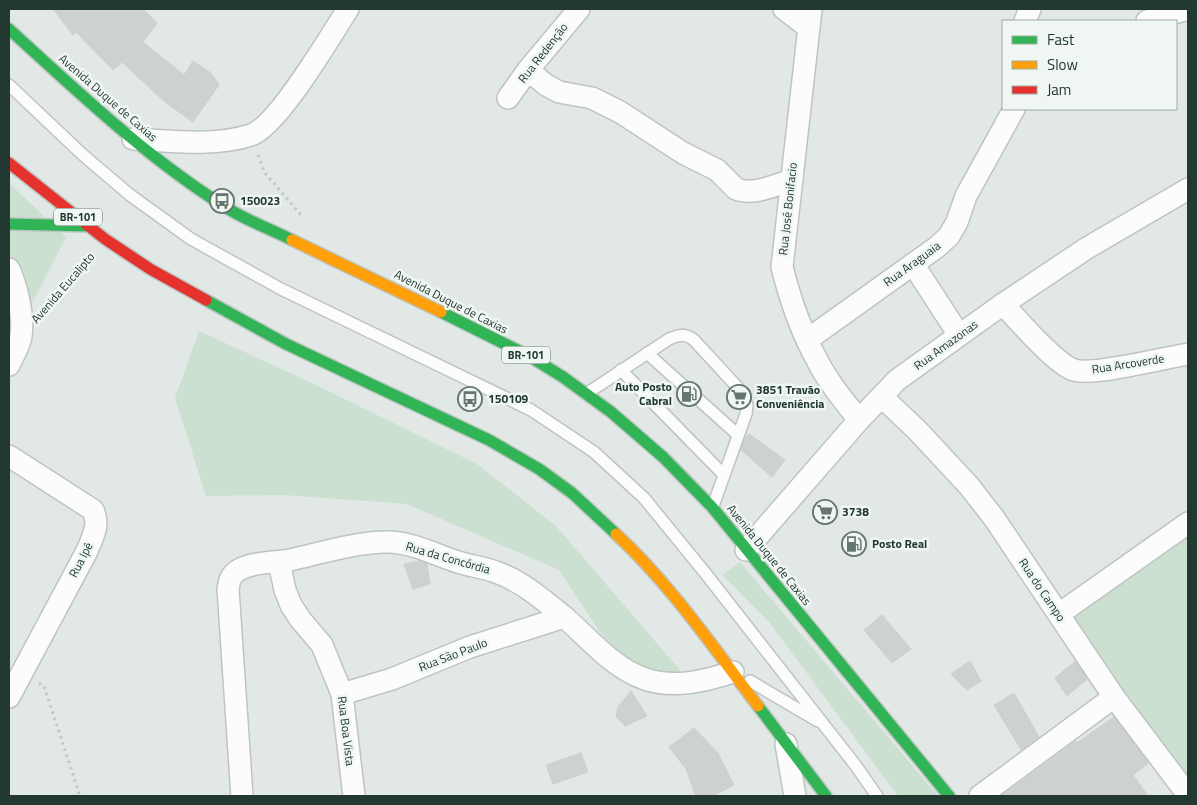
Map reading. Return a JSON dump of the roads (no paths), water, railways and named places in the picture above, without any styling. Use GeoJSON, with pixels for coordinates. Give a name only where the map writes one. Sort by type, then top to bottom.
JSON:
{"type":"FeatureCollection","features":[{"type":"Feature","properties":{"kind":"highway","name":"Avenida Duque de Caxias"},"geometry":{"type":"LineString","coordinates":[[9,29],[94,107],[177,173],[228,209],[529,356],[563,377],[611,412],[663,457],[712,507],[949,796]]}},
{"type":"Feature","properties":{"kind":"highway","name":"BR-101"},"geometry":{"type":"LineString","coordinates":[[9,162],[105,239],[150,269],[278,339],[490,440],[539,469],[572,493],[641,557],[676,598],[826,796]]}},
{"type":"Feature","properties":{"kind":"highway"},"geometry":{"type":"LineString","coordinates":[[9,224],[89,226]]}},
{"type":"Feature","properties":{"kind":"street"},"geometry":{"type":"LineString","coordinates":[[133,139],[227,141],[253,134],[270,121],[293,92],[348,9]]}},
{"type":"Feature","properties":{"kind":"street","name":"Rua Redenção"},"geometry":{"type":"LineString","coordinates":[[508,98],[528,70],[579,9]]}},
{"type":"Feature","properties":{"kind":"street"},"geometry":{"type":"LineString","coordinates":[[784,9],[810,18]]}},
{"type":"Feature","properties":{"kind":"street"},"geometry":{"type":"LineString","coordinates":[[1150,20],[1188,9]]}},
{"type":"Feature","properties":{"kind":"street","name":"Rua José Bonifacio"},"geometry":{"type":"LineString","coordinates":[[810,18],[782,267],[790,296],[807,340],[818,362],[840,396],[859,420]]}},
{"type":"Feature","properties":{"kind":"street"},"geometry":{"type":"LineString","coordinates":[[528,70],[546,85],[559,92],[592,98],[620,112],[684,153],[717,170],[736,189],[744,192],[758,190],[792,180]]}},
{"type":"Feature","properties":{"kind":"street","name":"Rua Araguaia"},"geometry":{"type":"LineString","coordinates":[[807,340],[949,236],[957,222],[966,196],[1013,110]]}},
{"type":"Feature","properties":{"kind":"street","name":"Rua Amazonas"},"geometry":{"type":"LineString","coordinates":[[746,550],[859,420],[897,380],[1003,304],[1087,248],[1188,189]]}},
{"type":"Feature","properties":{"kind":"street"},"geometry":{"type":"LineString","coordinates":[[913,264],[959,335]]}},
{"type":"Feature","properties":{"kind":"street","name":"Avenida Eucalipto"},"geometry":{"type":"LineString","coordinates":[[9,269],[14,279],[19,305],[21,337],[9,365]]}},
{"type":"Feature","properties":{"kind":"street","name":"Rua Arcoverde"},"geometry":{"type":"LineString","coordinates":[[1003,304],[1058,361],[1074,370],[1096,371],[1188,354]]}},
{"type":"Feature","properties":{"kind":"street","name":"Rua do Campo"},"geometry":{"type":"LineString","coordinates":[[882,397],[917,430],[969,486],[994,518],[1114,697],[1188,795]]}},
{"type":"Feature","properties":{"kind":"street","name":"Rua Ipê"},"geometry":{"type":"LineString","coordinates":[[9,456],[92,510],[97,522],[87,551],[9,697]]}},
{"type":"Feature","properties":{"kind":"street"},"geometry":{"type":"LineString","coordinates":[[1059,614],[1188,523]]}},
{"type":"Feature","properties":{"kind":"street","name":"Rua da Concórdia"},"geometry":{"type":"LineString","coordinates":[[242,796],[228,589],[231,577],[236,571],[244,567],[368,544],[391,542],[414,546],[457,562],[496,572],[531,590],[620,667],[643,679],[659,683],[683,684],[708,680],[733,672]]}},
{"type":"Feature","properties":{"kind":"street","name":"Rua Boa Vista"},"geometry":{"type":"LineString","coordinates":[[279,562],[285,590],[291,606],[322,646],[342,694],[354,796]]}},
{"type":"Feature","properties":{"kind":"street","name":"Rua São Paulo"},"geometry":{"type":"LineString","coordinates":[[342,694],[392,679],[470,647],[564,617]]}},
{"type":"Feature","properties":{"kind":"street"},"geometry":{"type":"LineString","coordinates":[[980,796],[1114,697]]}},
{"type":"Feature","properties":{"kind":"street"},"geometry":{"type":"LineString","coordinates":[[786,744],[795,796]]}},
{"type":"Feature","properties":{"kind":"lane"},"geometry":{"type":"LineString","coordinates":[[9,85],[130,195],[192,239],[281,289],[531,410],[594,452],[644,498],[824,724],[877,796]]}},
{"type":"Feature","properties":{"kind":"lane"},"geometry":{"type":"LineString","coordinates":[[586,394],[669,339],[680,334],[694,340],[740,390],[747,405],[746,414],[712,507]]}},
{"type":"Feature","properties":{"kind":"lane"},"geometry":{"type":"LineString","coordinates":[[648,352],[738,435]]}},
{"type":"Feature","properties":{"kind":"lane"},"geometry":{"type":"LineString","coordinates":[[621,370],[724,474]]}},
{"type":"Feature","properties":{"kind":"lane"},"geometry":{"type":"LineString","coordinates":[[733,672],[824,724]]}},
{"type":"Feature","properties":{"kind":"place","name":"150023"},"geometry":{"type":"Point","coordinates":[222,201]}},
{"type":"Feature","properties":{"kind":"place","name":"Auto Posto Cabral"},"geometry":{"type":"Point","coordinates":[689,394]}},
{"type":"Feature","properties":{"kind":"place","name":"3851 Travão Conveniência"},"geometry":{"type":"Point","coordinates":[739,397]}},
{"type":"Feature","properties":{"kind":"place","name":"150109"},"geometry":{"type":"Point","coordinates":[470,399]}},
{"type":"Feature","properties":{"kind":"place","name":"3738"},"geometry":{"type":"Point","coordinates":[825,512]}},
{"type":"Feature","properties":{"kind":"place","name":"Posto Real"},"geometry":{"type":"Point","coordinates":[854,544]}}]}
